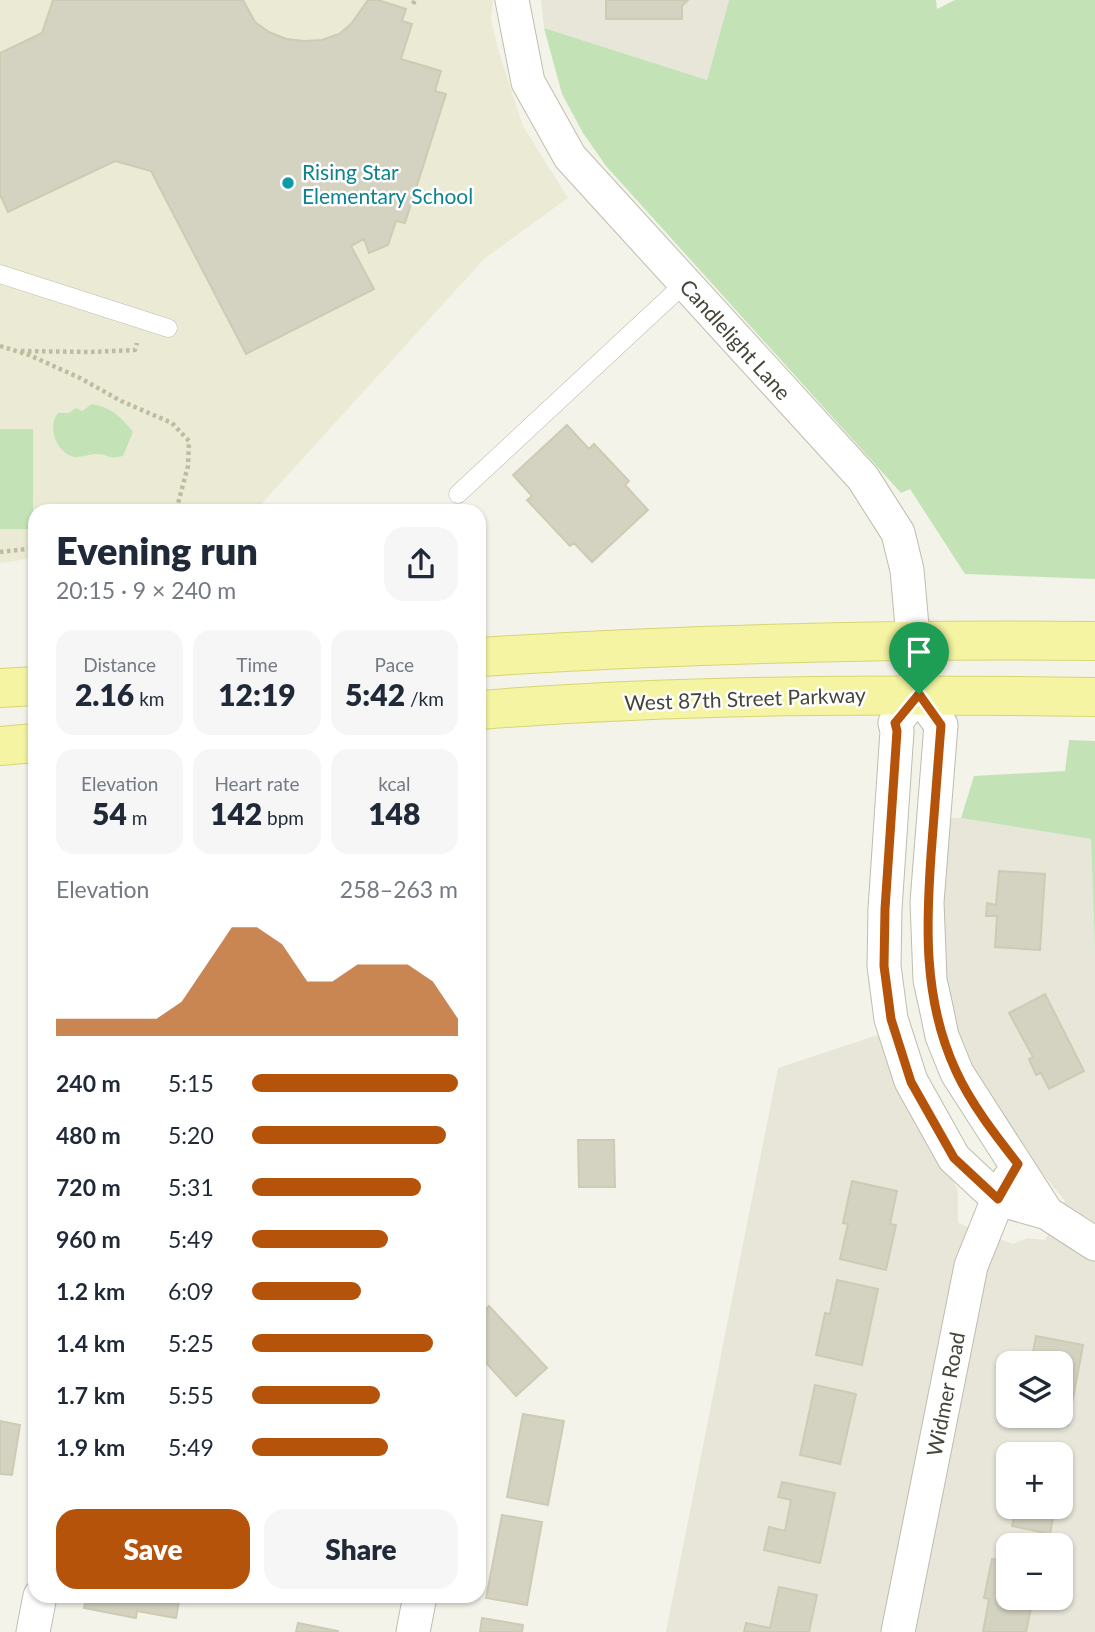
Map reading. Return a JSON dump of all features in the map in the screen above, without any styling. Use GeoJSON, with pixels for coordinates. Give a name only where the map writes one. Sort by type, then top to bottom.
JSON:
{"type":"FeatureCollection","features":[{"type":"Feature","properties":{"kind":"main road"},"geometry":{"type":"LineString","coordinates":[[486,657],[912,641],[1095,641]]}},
{"type":"Feature","properties":{"kind":"main road"},"geometry":{"type":"LineString","coordinates":[[0,688],[28,686]]}},
{"type":"Feature","properties":{"kind":"main road","name":"West 87th Street Parkway"},"geometry":{"type":"LineString","coordinates":[[486,710],[566,703],[919,694],[1095,696]]}},
{"type":"Feature","properties":{"kind":"main road"},"geometry":{"type":"LineString","coordinates":[[0,746],[28,744]]}},
{"type":"Feature","properties":{"kind":"street","name":"Candlelight Lane"},"geometry":{"type":"LineString","coordinates":[[512,0],[528,82],[570,157],[863,478],[898,533],[907,570],[919,694],[941,725],[927,902],[930,980],[942,1036],[957,1073],[994,1133],[1018,1164],[1047,1213]]}},
{"type":"Feature","properties":{"kind":"street","name":"Candlelight Lane"},"geometry":{"type":"LineString","coordinates":[[919,694],[895,723],[897,731],[885,909],[884,966],[891,1019],[911,1082],[954,1158],[998,1199],[1047,1213],[1095,1244]]}},
{"type":"Feature","properties":{"kind":"street"},"geometry":{"type":"LineString","coordinates":[[891,1019],[936,1007]]}},
{"type":"Feature","properties":{"kind":"street","name":"Widmer Road"},"geometry":{"type":"LineString","coordinates":[[898,1632],[971,1266],[998,1199],[1018,1164]]}},
{"type":"Feature","properties":{"kind":"street"},"geometry":{"type":"LineString","coordinates":[[33,1632],[39,1603]]}},
{"type":"Feature","properties":{"kind":"street"},"geometry":{"type":"LineString","coordinates":[[413,1632],[419,1603]]}},
{"type":"Feature","properties":{"kind":"lane"},"geometry":{"type":"LineString","coordinates":[[0,274],[167,328]]}},
{"type":"Feature","properties":{"kind":"lane"},"geometry":{"type":"LineString","coordinates":[[458,494],[685,283]]}},
{"type":"Feature","properties":{"kind":"path"},"geometry":{"type":"LineString","coordinates":[[0,345],[172,423],[189,441],[188,466],[178,504]]}},
{"type":"Feature","properties":{"kind":"path"},"geometry":{"type":"LineString","coordinates":[[17,351],[135,350]]}},
{"type":"Feature","properties":{"kind":"path"},"geometry":{"type":"LineString","coordinates":[[0,552],[28,549]]}},
{"type":"Feature","properties":{"kind":"shaded area"},"geometry":{"type":"Polygon","coordinates":[[[0,0],[493,0],[491,19],[498,49],[523,126],[568,198],[484,259],[261,504],[28,504],[28,559],[0,563],[0,0]]]}},
{"type":"Feature","properties":{"kind":"shaded area"},"geometry":{"type":"Polygon","coordinates":[[[541,0],[729,0],[707,80],[544,28],[541,0]]]}},
{"type":"Feature","properties":{"kind":"shaded area"},"geometry":{"type":"Polygon","coordinates":[[[946,818],[961,818],[1091,839],[1095,951],[1095,1632],[666,1632],[778,1068],[884,1033],[958,1191],[958,1223],[1013,1244],[1028,1238],[1045,1240],[1065,1201],[969,1080],[941,990],[946,818]]]}},
{"type":"Feature","properties":{"kind":"green space"},"geometry":{"type":"Polygon","coordinates":[[[729,0],[936,0],[937,9],[955,0],[1095,0],[1095,579],[965,574],[910,489],[901,493],[606,166],[583,133],[562,94],[544,28],[707,80],[729,0]]]}},
{"type":"Feature","properties":{"kind":"green space"},"geometry":{"type":"Polygon","coordinates":[[[92,404],[115,414],[133,432],[123,456],[72,456],[56,441],[53,424],[58,413],[69,413],[76,408],[82,411],[92,404]]]}},
{"type":"Feature","properties":{"kind":"green space"},"geometry":{"type":"Polygon","coordinates":[[[0,429],[33,429],[33,504],[28,504],[28,529],[0,529],[0,429]]]}},
{"type":"Feature","properties":{"kind":"green space"},"geometry":{"type":"Polygon","coordinates":[[[1069,740],[1095,741],[1095,951],[1091,839],[961,818],[974,776],[1065,771],[1069,740]]]}},
{"type":"Feature","properties":{"kind":"building","name":"Rising Star Elementary School"},"geometry":{"type":"Polygon","coordinates":[[[53,0],[243,0],[255,22],[269,32],[286,39],[304,41],[322,40],[339,34],[351,24],[368,0],[378,0],[406,9],[402,21],[412,24],[401,59],[441,71],[435,91],[446,94],[405,223],[396,221],[388,245],[369,253],[364,239],[351,246],[374,289],[246,354],[151,171],[115,161],[8,212],[0,195],[0,53],[42,33],[53,0]]]}},
{"type":"Feature","properties":{"kind":"building"},"geometry":{"type":"Polygon","coordinates":[[[606,0],[688,0],[682,6],[682,19],[606,19],[606,0]]]}},
{"type":"Feature","properties":{"kind":"building"},"geometry":{"type":"Polygon","coordinates":[[[567,425],[589,449],[594,444],[629,481],[625,485],[648,510],[592,562],[574,543],[570,546],[527,500],[532,496],[513,475],[567,425]]]}},
{"type":"Feature","properties":{"kind":"building"},"geometry":{"type":"Polygon","coordinates":[[[999,871],[1045,874],[1040,950],[995,947],[997,916],[986,916],[987,903],[996,905],[999,871]]]}},
{"type":"Feature","properties":{"kind":"building"},"geometry":{"type":"Polygon","coordinates":[[[1045,994],[1084,1071],[1049,1089],[1041,1073],[1036,1075],[1029,1059],[1033,1057],[1009,1013],[1045,994]]]}},
{"type":"Feature","properties":{"kind":"building"},"geometry":{"type":"Polygon","coordinates":[[[578,1140],[614,1140],[615,1187],[579,1187],[578,1140]]]}},
{"type":"Feature","properties":{"kind":"building"},"geometry":{"type":"Polygon","coordinates":[[[852,1181],[897,1191],[890,1224],[896,1225],[886,1270],[840,1259],[848,1224],[843,1223],[852,1181]]]}},
{"type":"Feature","properties":{"kind":"building"},"geometry":{"type":"Polygon","coordinates":[[[837,1280],[878,1289],[862,1365],[816,1355],[825,1313],[830,1314],[837,1280]]]}},
{"type":"Feature","properties":{"kind":"building"},"geometry":{"type":"Polygon","coordinates":[[[489,1306],[547,1368],[516,1396],[486,1363],[486,1309],[489,1306]]]}},
{"type":"Feature","properties":{"kind":"building"},"geometry":{"type":"Polygon","coordinates":[[[1036,1336],[1083,1345],[1073,1398],[1073,1351],[1033,1351],[1036,1336]]]}},
{"type":"Feature","properties":{"kind":"building"},"geometry":{"type":"Polygon","coordinates":[[[815,1385],[856,1394],[840,1464],[800,1455],[815,1385]]]}},
{"type":"Feature","properties":{"kind":"building"},"geometry":{"type":"Polygon","coordinates":[[[523,1414],[564,1421],[548,1505],[507,1497],[523,1414]]]}},
{"type":"Feature","properties":{"kind":"building"},"geometry":{"type":"Polygon","coordinates":[[[0,1421],[20,1425],[12,1475],[0,1474],[0,1421]]]}},
{"type":"Feature","properties":{"kind":"building"},"geometry":{"type":"Polygon","coordinates":[[[782,1482],[835,1493],[820,1563],[764,1550],[769,1527],[785,1531],[791,1500],[778,1497],[782,1482]]]}},
{"type":"Feature","properties":{"kind":"building"},"geometry":{"type":"Polygon","coordinates":[[[502,1515],[542,1522],[527,1605],[486,1598],[502,1515]]]}},
{"type":"Feature","properties":{"kind":"building"},"geometry":{"type":"Polygon","coordinates":[[[1013,1519],[1053,1519],[1050,1533],[1012,1526],[1013,1519]]]}},
{"type":"Feature","properties":{"kind":"building"},"geometry":{"type":"Polygon","coordinates":[[[992,1559],[996,1560],[996,1610],[1031,1610],[1026,1632],[983,1632],[989,1599],[984,1598],[992,1559]]]}},
{"type":"Feature","properties":{"kind":"building"},"geometry":{"type":"Polygon","coordinates":[[[779,1587],[817,1595],[809,1632],[744,1632],[746,1623],[770,1628],[779,1587]]]}},
{"type":"Feature","properties":{"kind":"building"},"geometry":{"type":"Polygon","coordinates":[[[85,1603],[179,1603],[176,1618],[137,1611],[136,1618],[84,1608],[85,1603]]]}},
{"type":"Feature","properties":{"kind":"building"},"geometry":{"type":"Polygon","coordinates":[[[482,1618],[523,1625],[522,1632],[480,1632],[482,1618]]]}},
{"type":"Feature","properties":{"kind":"building"},"geometry":{"type":"Polygon","coordinates":[[[298,1623],[338,1631],[338,1632],[296,1632],[298,1623]]]}},
{"type":"Feature","properties":{"kind":"place","name":"Rising Star Elementary School"},"geometry":{"type":"Point","coordinates":[288,183]}},
{"type":"Feature","properties":{"kind":"route"},"geometry":{"type":"LineString","coordinates":[[919,694],[941,725],[927,902],[930,980],[942,1036],[957,1073],[994,1133],[1018,1164],[998,1199],[954,1158],[911,1082],[891,1019],[884,966],[885,909],[897,731],[895,723],[919,694]]}}]}
